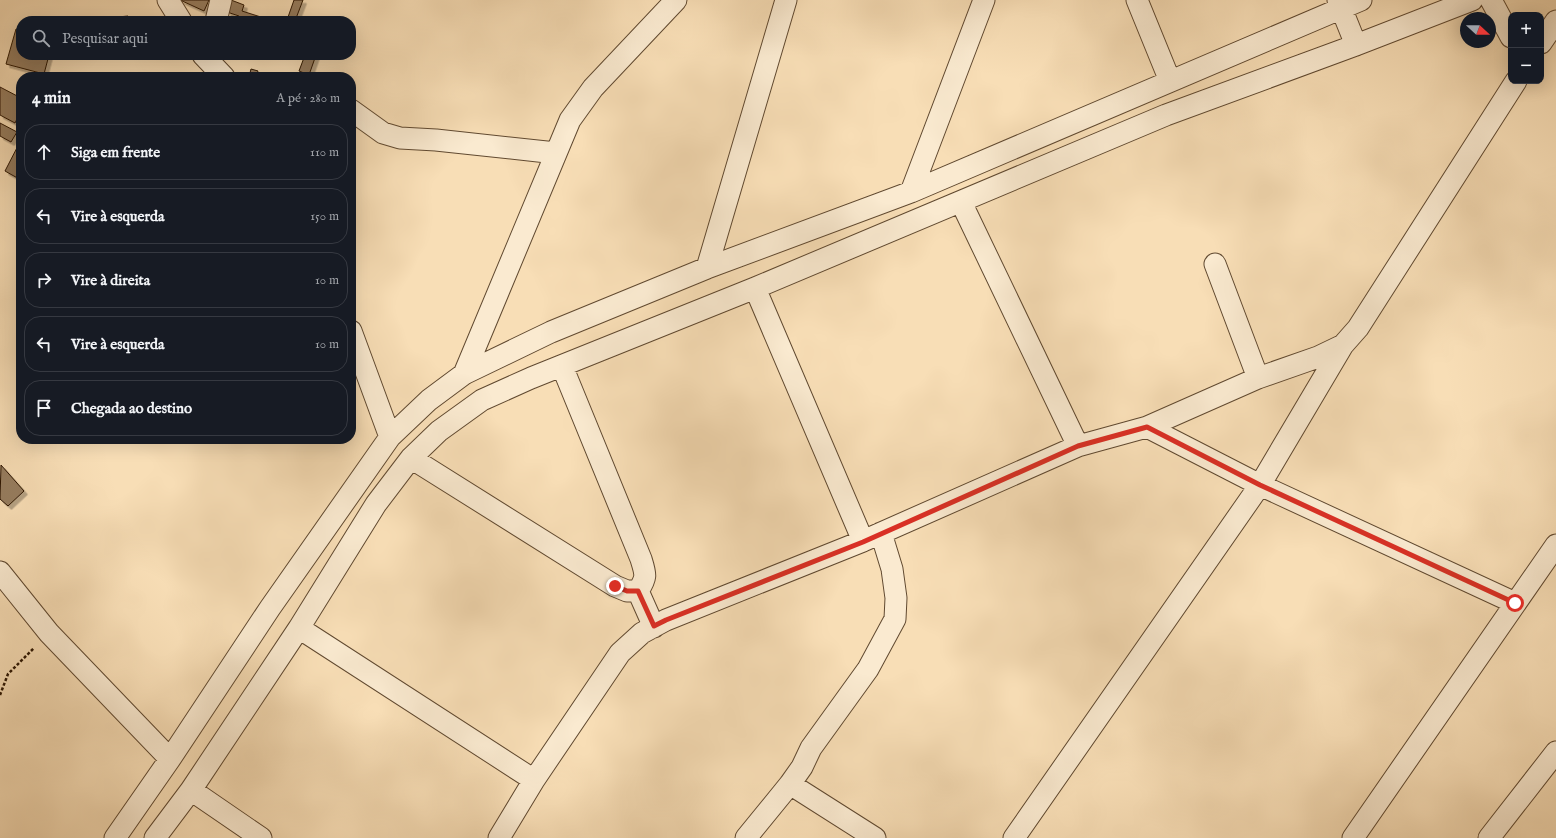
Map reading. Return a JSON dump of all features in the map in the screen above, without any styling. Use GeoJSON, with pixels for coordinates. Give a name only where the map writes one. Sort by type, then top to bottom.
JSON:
{"type":"FeatureCollection","features":[{"type":"Feature","properties":{"kind":"street"},"geometry":{"type":"LineString","coordinates":[[168,0],[178,16]]}},
{"type":"Feature","properties":{"kind":"street"},"geometry":{"type":"LineString","coordinates":[[217,16],[221,0]]}},
{"type":"Feature","properties":{"kind":"street"},"geometry":{"type":"LineString","coordinates":[[464,374],[570,120],[592,88],[676,0]]}},
{"type":"Feature","properties":{"kind":"street"},"geometry":{"type":"LineString","coordinates":[[707,268],[786,0]]}},
{"type":"Feature","properties":{"kind":"street"},"geometry":{"type":"LineString","coordinates":[[912,192],[984,0]]}},
{"type":"Feature","properties":{"kind":"street"},"geometry":{"type":"LineString","coordinates":[[1137,0],[1170,81]]}},
{"type":"Feature","properties":{"kind":"street"},"geometry":{"type":"LineString","coordinates":[[115,838],[170,759],[270,608],[390,437],[429,400],[464,374],[551,332],[707,268],[912,192],[1170,81],[1340,4],[1361,0]]}},
{"type":"Feature","properties":{"kind":"street"},"geometry":{"type":"LineString","coordinates":[[155,838],[191,790],[299,628],[376,504],[412,458],[439,431],[482,400],[531,378],[755,288],[1166,115],[1356,45],[1472,0]]}},
{"type":"Feature","properties":{"kind":"street"},"geometry":{"type":"LineString","coordinates":[[1491,0],[1508,31]]}},
{"type":"Feature","properties":{"kind":"street"},"geometry":{"type":"LineString","coordinates":[[1340,4],[1356,45]]}},
{"type":"Feature","properties":{"kind":"street"},"geometry":{"type":"LineString","coordinates":[[1544,39],[1556,21]]}},
{"type":"Feature","properties":{"kind":"street"},"geometry":{"type":"LineString","coordinates":[[209,60],[219,72]]}},
{"type":"Feature","properties":{"kind":"street"},"geometry":{"type":"LineString","coordinates":[[1014,838],[1260,485],[1343,345],[1358,328],[1514,84]]}},
{"type":"Feature","properties":{"kind":"street"},"geometry":{"type":"LineString","coordinates":[[356,114],[383,133],[400,138],[436,140],[556,153]]}},
{"type":"Feature","properties":{"kind":"street"},"geometry":{"type":"LineString","coordinates":[[961,202],[1078,446]]}},
{"type":"Feature","properties":{"kind":"street"},"geometry":{"type":"LineString","coordinates":[[1215,264],[1258,378]]}},
{"type":"Feature","properties":{"kind":"street"},"geometry":{"type":"LineString","coordinates":[[746,838],[790,784],[802,767],[811,748],[868,669],[895,619],[896,598],[892,570],[872,537],[755,288]]}},
{"type":"Feature","properties":{"kind":"street"},"geometry":{"type":"LineString","coordinates":[[356,345],[390,437]]}},
{"type":"Feature","properties":{"kind":"street"},"geometry":{"type":"LineString","coordinates":[[499,838],[534,780],[620,653],[642,633],[666,620],[872,537],[1078,446],[1147,427],[1258,378],[1318,357],[1343,345]]}},
{"type":"Feature","properties":{"kind":"street"},"geometry":{"type":"LineString","coordinates":[[562,366],[642,559],[645,570],[645,580],[638,591]]}},
{"type":"Feature","properties":{"kind":"street"},"geometry":{"type":"LineString","coordinates":[[1147,427],[1260,485],[1515,603]]}},
{"type":"Feature","properties":{"kind":"street"},"geometry":{"type":"LineString","coordinates":[[412,458],[615,586],[627,591],[638,591]]}},
{"type":"Feature","properties":{"kind":"street"},"geometry":{"type":"LineString","coordinates":[[1353,838],[1556,545]]}},
{"type":"Feature","properties":{"kind":"street"},"geometry":{"type":"LineString","coordinates":[[0,572],[49,633],[170,759]]}},
{"type":"Feature","properties":{"kind":"street"},"geometry":{"type":"LineString","coordinates":[[638,591],[654,626]]}},
{"type":"Feature","properties":{"kind":"street"},"geometry":{"type":"LineString","coordinates":[[299,628],[534,780]]}},
{"type":"Feature","properties":{"kind":"street"},"geometry":{"type":"LineString","coordinates":[[1490,838],[1556,752]]}},
{"type":"Feature","properties":{"kind":"street"},"geometry":{"type":"LineString","coordinates":[[790,784],[875,838]]}},
{"type":"Feature","properties":{"kind":"street"},"geometry":{"type":"LineString","coordinates":[[191,790],[261,838]]}},
{"type":"Feature","properties":{"kind":"path"},"geometry":{"type":"LineString","coordinates":[[0,695],[8,674],[49,633]]}},
{"type":"Feature","properties":{"kind":"building"},"geometry":{"type":"Polygon","coordinates":[[[180,0],[209,0],[204,11],[180,0]]]}},
{"type":"Feature","properties":{"kind":"building"},"geometry":{"type":"Polygon","coordinates":[[[231,0],[244,5],[242,11],[258,16],[239,16],[227,12],[231,0]]]}},
{"type":"Feature","properties":{"kind":"building"},"geometry":{"type":"Polygon","coordinates":[[[294,0],[303,0],[297,16],[288,16],[294,0]]]}},
{"type":"Feature","properties":{"kind":"building"},"geometry":{"type":"Polygon","coordinates":[[[16,29],[16,60],[48,60],[45,72],[36,72],[6,64],[16,29]]]}},
{"type":"Feature","properties":{"kind":"building"},"geometry":{"type":"Polygon","coordinates":[[[303,60],[314,60],[310,72],[299,71],[303,60]]]}},
{"type":"Feature","properties":{"kind":"building"},"geometry":{"type":"Polygon","coordinates":[[[251,69],[258,71],[258,72],[250,72],[251,69]]]}},
{"type":"Feature","properties":{"kind":"building"},"geometry":{"type":"Polygon","coordinates":[[[0,87],[16,95],[16,121],[15,123],[0,115],[0,87]]]}},
{"type":"Feature","properties":{"kind":"building"},"geometry":{"type":"Polygon","coordinates":[[[0,123],[16,131],[11,142],[0,136],[0,123]]]}},
{"type":"Feature","properties":{"kind":"building"},"geometry":{"type":"Polygon","coordinates":[[[16,150],[16,177],[5,171],[16,150]]]}},
{"type":"Feature","properties":{"kind":"building"},"geometry":{"type":"Polygon","coordinates":[[[1,465],[24,491],[8,506],[0,499],[1,465]]]}},
{"type":"Feature","properties":{"kind":"route"},"geometry":{"type":"LineString","coordinates":[[615,586],[627,591],[638,591],[654,626],[863,542],[880,533],[1078,446],[1147,427],[1260,485],[1515,603]]}}]}
